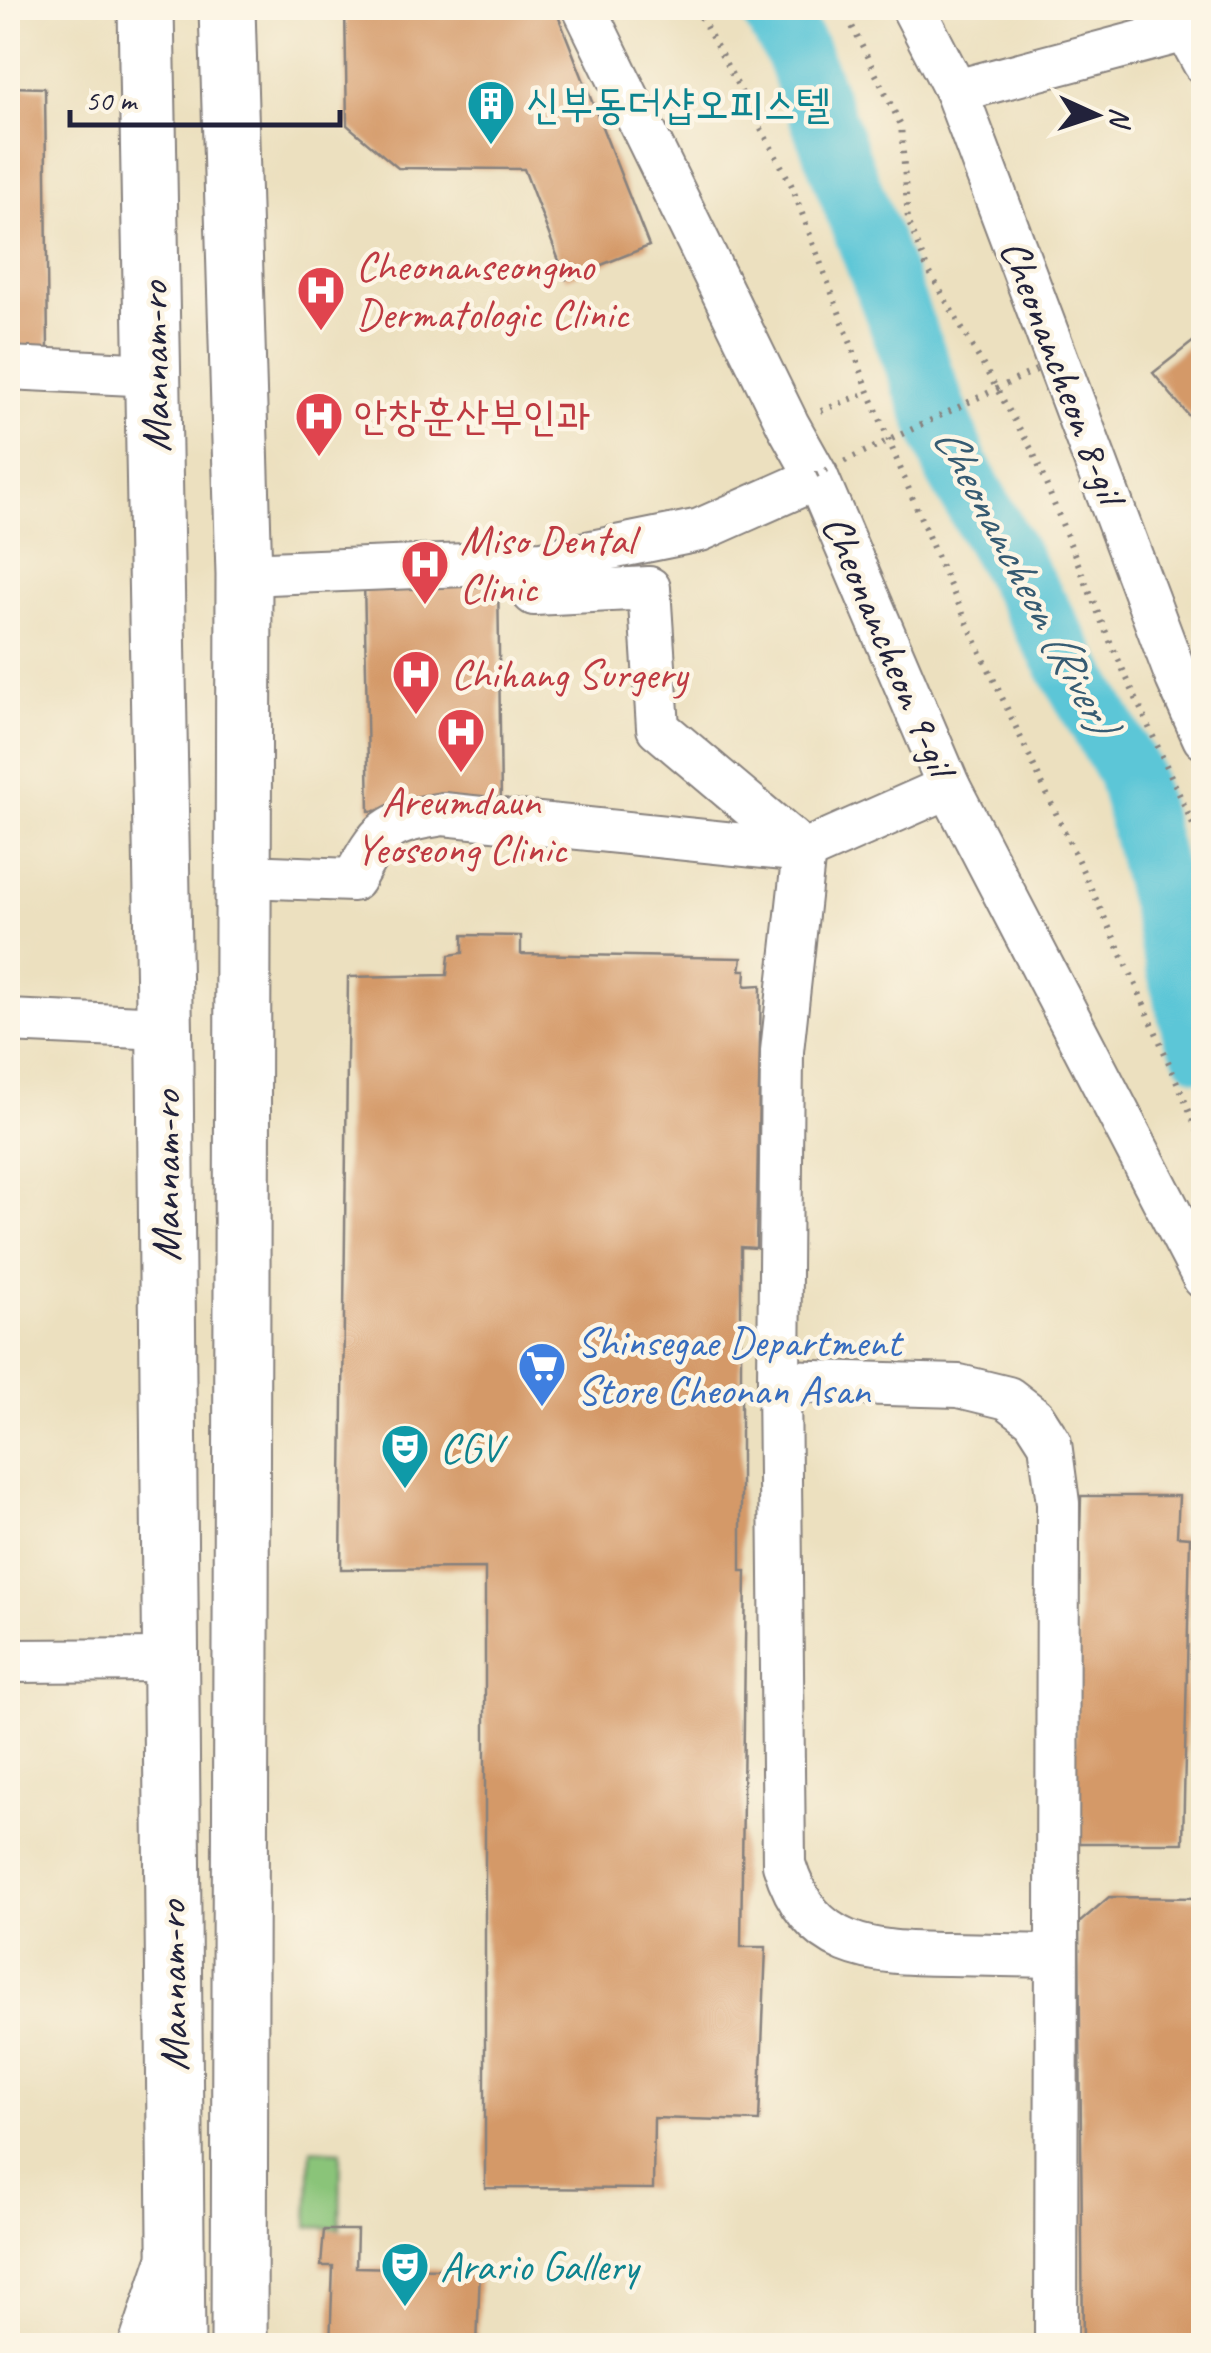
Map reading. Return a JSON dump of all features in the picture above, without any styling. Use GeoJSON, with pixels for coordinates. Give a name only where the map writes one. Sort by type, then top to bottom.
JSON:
{"type":"FeatureCollection","features":[{"type":"Feature","properties":{"kind":"main road","name":"Mannam-ro"},"geometry":{"type":"LineString","coordinates":[[146,8],[164,1028],[177,2346]]}},
{"type":"Feature","properties":{"kind":"main road","name":"Mannam-ro"},"geometry":{"type":"LineString","coordinates":[[227,8],[244,574],[237,2082],[240,2340]]}},
{"type":"Feature","properties":{"kind":"main road"},"geometry":{"type":"LineString","coordinates":[[176,2241],[183,2255],[202,2262],[220,2257],[237,2239]]}},
{"type":"Feature","properties":{"kind":"street","name":"Cheonancheon 9-gil"},"geometry":{"type":"LineString","coordinates":[[584,8],[816,477],[949,787],[1204,1278]]}},
{"type":"Feature","properties":{"kind":"street","name":"Cheonancheon 8-gil"},"geometry":{"type":"LineString","coordinates":[[912,8],[956,90],[1058,360],[1190,673],[1204,738]]}},
{"type":"Feature","properties":{"kind":"street"},"geometry":{"type":"LineString","coordinates":[[956,90],[1194,34]]}},
{"type":"Feature","properties":{"kind":"street"},"geometry":{"type":"LineString","coordinates":[[8,368],[155,375]]}},
{"type":"Feature","properties":{"kind":"street"},"geometry":{"type":"LineString","coordinates":[[244,574],[542,562],[700,530],[816,477]]}},
{"type":"Feature","properties":{"kind":"street"},"geometry":{"type":"LineString","coordinates":[[534,594],[649,588],[658,728],[804,851]]}},
{"type":"Feature","properties":{"kind":"street"},"geometry":{"type":"LineString","coordinates":[[244,876],[352,880],[376,837],[402,820],[443,814],[804,851],[949,787]]}},
{"type":"Feature","properties":{"kind":"street"},"geometry":{"type":"LineString","coordinates":[[804,851],[782,1052],[779,1381],[784,1864],[795,1896],[822,1928],[872,1951],[1056,1956]]}},
{"type":"Feature","properties":{"kind":"street"},"geometry":{"type":"LineString","coordinates":[[8,1022],[164,1028]]}},
{"type":"Feature","properties":{"kind":"street"},"geometry":{"type":"LineString","coordinates":[[779,1381],[977,1389],[1008,1398],[1034,1418],[1044,1429],[1054,1458],[1058,1502],[1056,2346]]}},
{"type":"Feature","properties":{"kind":"street"},"geometry":{"type":"LineString","coordinates":[[8,1661],[170,1660]]}},
{"type":"Feature","properties":{"kind":"street"},"geometry":{"type":"LineString","coordinates":[[140,2346],[176,2241]]}},
{"type":"Feature","properties":{"kind":"path"},"geometry":{"type":"LineString","coordinates":[[696,8],[790,184],[938,560],[1135,983],[1204,1146]]}},
{"type":"Feature","properties":{"kind":"path"},"geometry":{"type":"LineString","coordinates":[[844,8],[901,125],[908,220],[926,266],[1034,452],[1105,630],[1204,849]]}},
{"type":"Feature","properties":{"kind":"path"},"geometry":{"type":"LineString","coordinates":[[816,477],[1058,360]]}},
{"type":"Feature","properties":{"kind":"path"},"geometry":{"type":"LineString","coordinates":[[788,425],[869,392]]}},
{"type":"Feature","properties":{"kind":"green space"},"geometry":{"type":"Polygon","coordinates":[[[311,2149],[341,2151],[340,2228],[308,2227],[311,2149]]]}},
{"type":"Feature","properties":{"kind":"building","name":"신부동더샵오피스텔"},"geometry":{"type":"Polygon","coordinates":[[[345,8],[555,8],[649,246],[566,279],[524,169],[398,168],[347,125],[345,8]]]}},
{"type":"Feature","properties":{"kind":"building"},"geometry":{"type":"Polygon","coordinates":[[[8,87],[45,88],[48,349],[8,347],[8,87]]]}},
{"type":"Feature","properties":{"kind":"building"},"geometry":{"type":"Polygon","coordinates":[[[1204,333],[1204,434],[1153,373],[1204,333]]]}},
{"type":"Feature","properties":{"kind":"building"},"geometry":{"type":"Polygon","coordinates":[[[498,574],[501,805],[369,811],[364,580],[498,574]]]}},
{"type":"Feature","properties":{"kind":"building","name":"Shinsegae Department Store Cheonan Asan"},"geometry":{"type":"Polygon","coordinates":[[[463,935],[521,936],[521,954],[742,958],[740,970],[746,970],[745,986],[761,985],[756,1248],[741,1247],[741,1571],[746,1571],[741,1947],[766,1947],[759,2121],[654,2118],[653,2189],[485,2188],[485,1568],[341,1569],[348,977],[447,975],[449,955],[463,953],[463,935]]]}},
{"type":"Feature","properties":{"kind":"building"},"geometry":{"type":"Polygon","coordinates":[[[1081,1496],[1179,1496],[1177,1536],[1190,1537],[1183,1843],[1072,1843],[1081,1496]]]}},
{"type":"Feature","properties":{"kind":"building"},"geometry":{"type":"Polygon","coordinates":[[[1109,1897],[1204,1898],[1204,2346],[1083,2346],[1079,1923],[1109,1897]]]}},
{"type":"Feature","properties":{"kind":"building","name":"Arario Gallery"},"geometry":{"type":"Polygon","coordinates":[[[324,2230],[357,2230],[356,2267],[480,2270],[477,2346],[330,2346],[333,2266],[321,2266],[324,2230]]]}},
{"type":"Feature","properties":{"kind":"waterway","name":"Cheonancheon (River)"},"geometry":{"type":"LineString","coordinates":[[772,8],[796,50],[957,468],[1129,772],[1194,1029],[1204,1049]]}},
{"type":"Feature","properties":{"kind":"place","name":"신부동더샵오피스텔"},"geometry":{"type":"Point","coordinates":[491,146]}},
{"type":"Feature","properties":{"kind":"place","name":"Cheonanseongmo Dermatologic Clinic"},"geometry":{"type":"Point","coordinates":[321,332]}},
{"type":"Feature","properties":{"kind":"place","name":"안창훈산부인과"},"geometry":{"type":"Point","coordinates":[319,458]}},
{"type":"Feature","properties":{"kind":"place","name":"Miso Dental Clinic"},"geometry":{"type":"Point","coordinates":[425,606]}},
{"type":"Feature","properties":{"kind":"place","name":"Chihang Surgery"},"geometry":{"type":"Point","coordinates":[416,716]}},
{"type":"Feature","properties":{"kind":"place","name":"Areumdaun Yeoseong Clinic"},"geometry":{"type":"Point","coordinates":[461,774]}},
{"type":"Feature","properties":{"kind":"place","name":"Shinsegae Department Store Cheonan Asan"},"geometry":{"type":"Point","coordinates":[542,1408]}},
{"type":"Feature","properties":{"kind":"place","name":"CGV"},"geometry":{"type":"Point","coordinates":[405,1490]}},
{"type":"Feature","properties":{"kind":"place","name":"Arario Gallery"},"geometry":{"type":"Point","coordinates":[405,2308]}}]}
